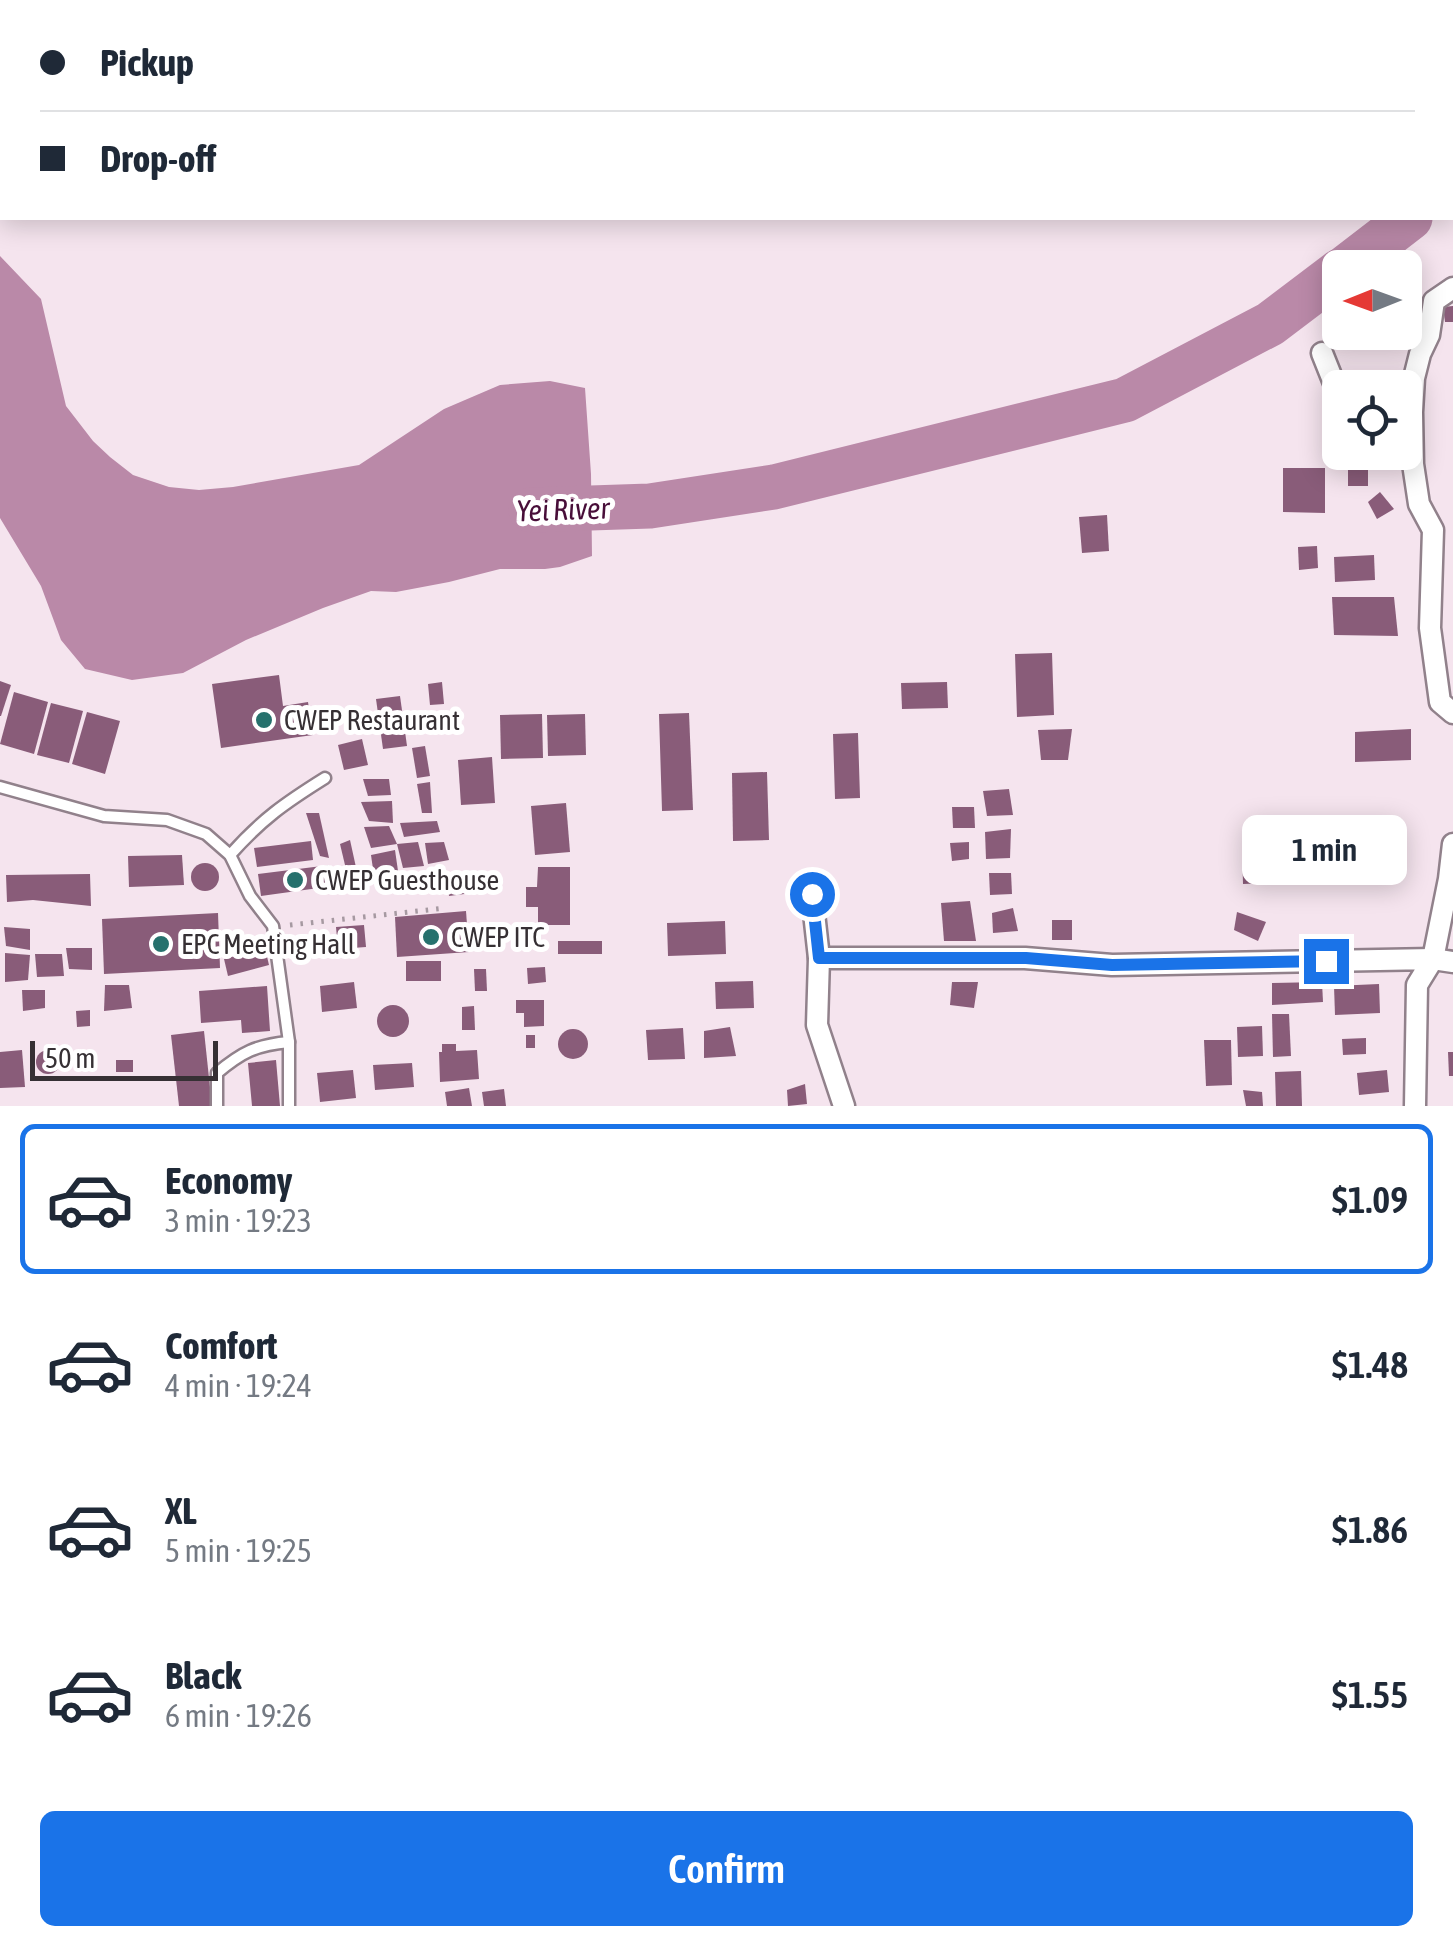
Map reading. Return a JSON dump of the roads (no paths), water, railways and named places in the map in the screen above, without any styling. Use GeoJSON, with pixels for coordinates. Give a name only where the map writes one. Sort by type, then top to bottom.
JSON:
{"type":"FeatureCollection","features":[{"type":"Feature","properties":{"kind":"street"},"geometry":{"type":"LineString","coordinates":[[1416,370],[1429,335],[1434,300],[1453,288]]}},
{"type":"Feature","properties":{"kind":"street"},"geometry":{"type":"LineString","coordinates":[[1322,353],[1329,370]]}},
{"type":"Feature","properties":{"kind":"street"},"geometry":{"type":"LineString","coordinates":[[1414,470],[1419,504],[1433,530],[1430,628],[1440,702],[1453,713]]}},
{"type":"Feature","properties":{"kind":"street"},"geometry":{"type":"LineString","coordinates":[[1415,1106],[1417,986],[1443,960],[1453,844]]}},
{"type":"Feature","properties":{"kind":"street"},"geometry":{"type":"LineString","coordinates":[[812,894],[819,958],[817,1025],[844,1106]]}},
{"type":"Feature","properties":{"kind":"street"},"geometry":{"type":"LineString","coordinates":[[819,958],[1026,958],[1112,965],[1443,960]]}},
{"type":"Feature","properties":{"kind":"lane"},"geometry":{"type":"LineString","coordinates":[[230,855],[267,816],[325,778]]}},
{"type":"Feature","properties":{"kind":"lane"},"geometry":{"type":"LineString","coordinates":[[0,787],[104,816],[168,820],[206,834],[230,855],[250,896],[273,926],[289,1042],[288,1106]]}},
{"type":"Feature","properties":{"kind":"lane"},"geometry":{"type":"LineString","coordinates":[[217,1106],[217,1074],[251,1048],[289,1042]]}},
{"type":"Feature","properties":{"kind":"water"},"geometry":{"type":"Polygon","coordinates":[[[0,256],[41,299],[66,406],[110,457],[133,475],[169,487],[233,487],[359,465],[444,409],[500,385],[550,381],[585,388],[592,556],[560,567],[500,569],[396,592],[371,591],[246,640],[183,673],[132,680],[85,669],[61,640],[41,586],[0,518],[0,256]]]}},
{"type":"Feature","properties":{"kind":"waterway","name":"Yei River"},"geometry":{"type":"LineString","coordinates":[[1368,250],[1407,220]]}},
{"type":"Feature","properties":{"kind":"waterway","name":"Yei River"},"geometry":{"type":"LineString","coordinates":[[531,510],[650,506],[774,487],[1125,400],[1270,324],[1322,285]]}},
{"type":"Feature","properties":{"kind":"place","name":"CWEP Restaurant"},"geometry":{"type":"Point","coordinates":[264,720]}},
{"type":"Feature","properties":{"kind":"place","name":"CWEP Guesthouse"},"geometry":{"type":"Point","coordinates":[295,880]}},
{"type":"Feature","properties":{"kind":"place","name":"CWEP ITC"},"geometry":{"type":"Point","coordinates":[431,937]}},
{"type":"Feature","properties":{"kind":"place","name":"EPC Meeting Hall"},"geometry":{"type":"Point","coordinates":[161,944]}}]}
